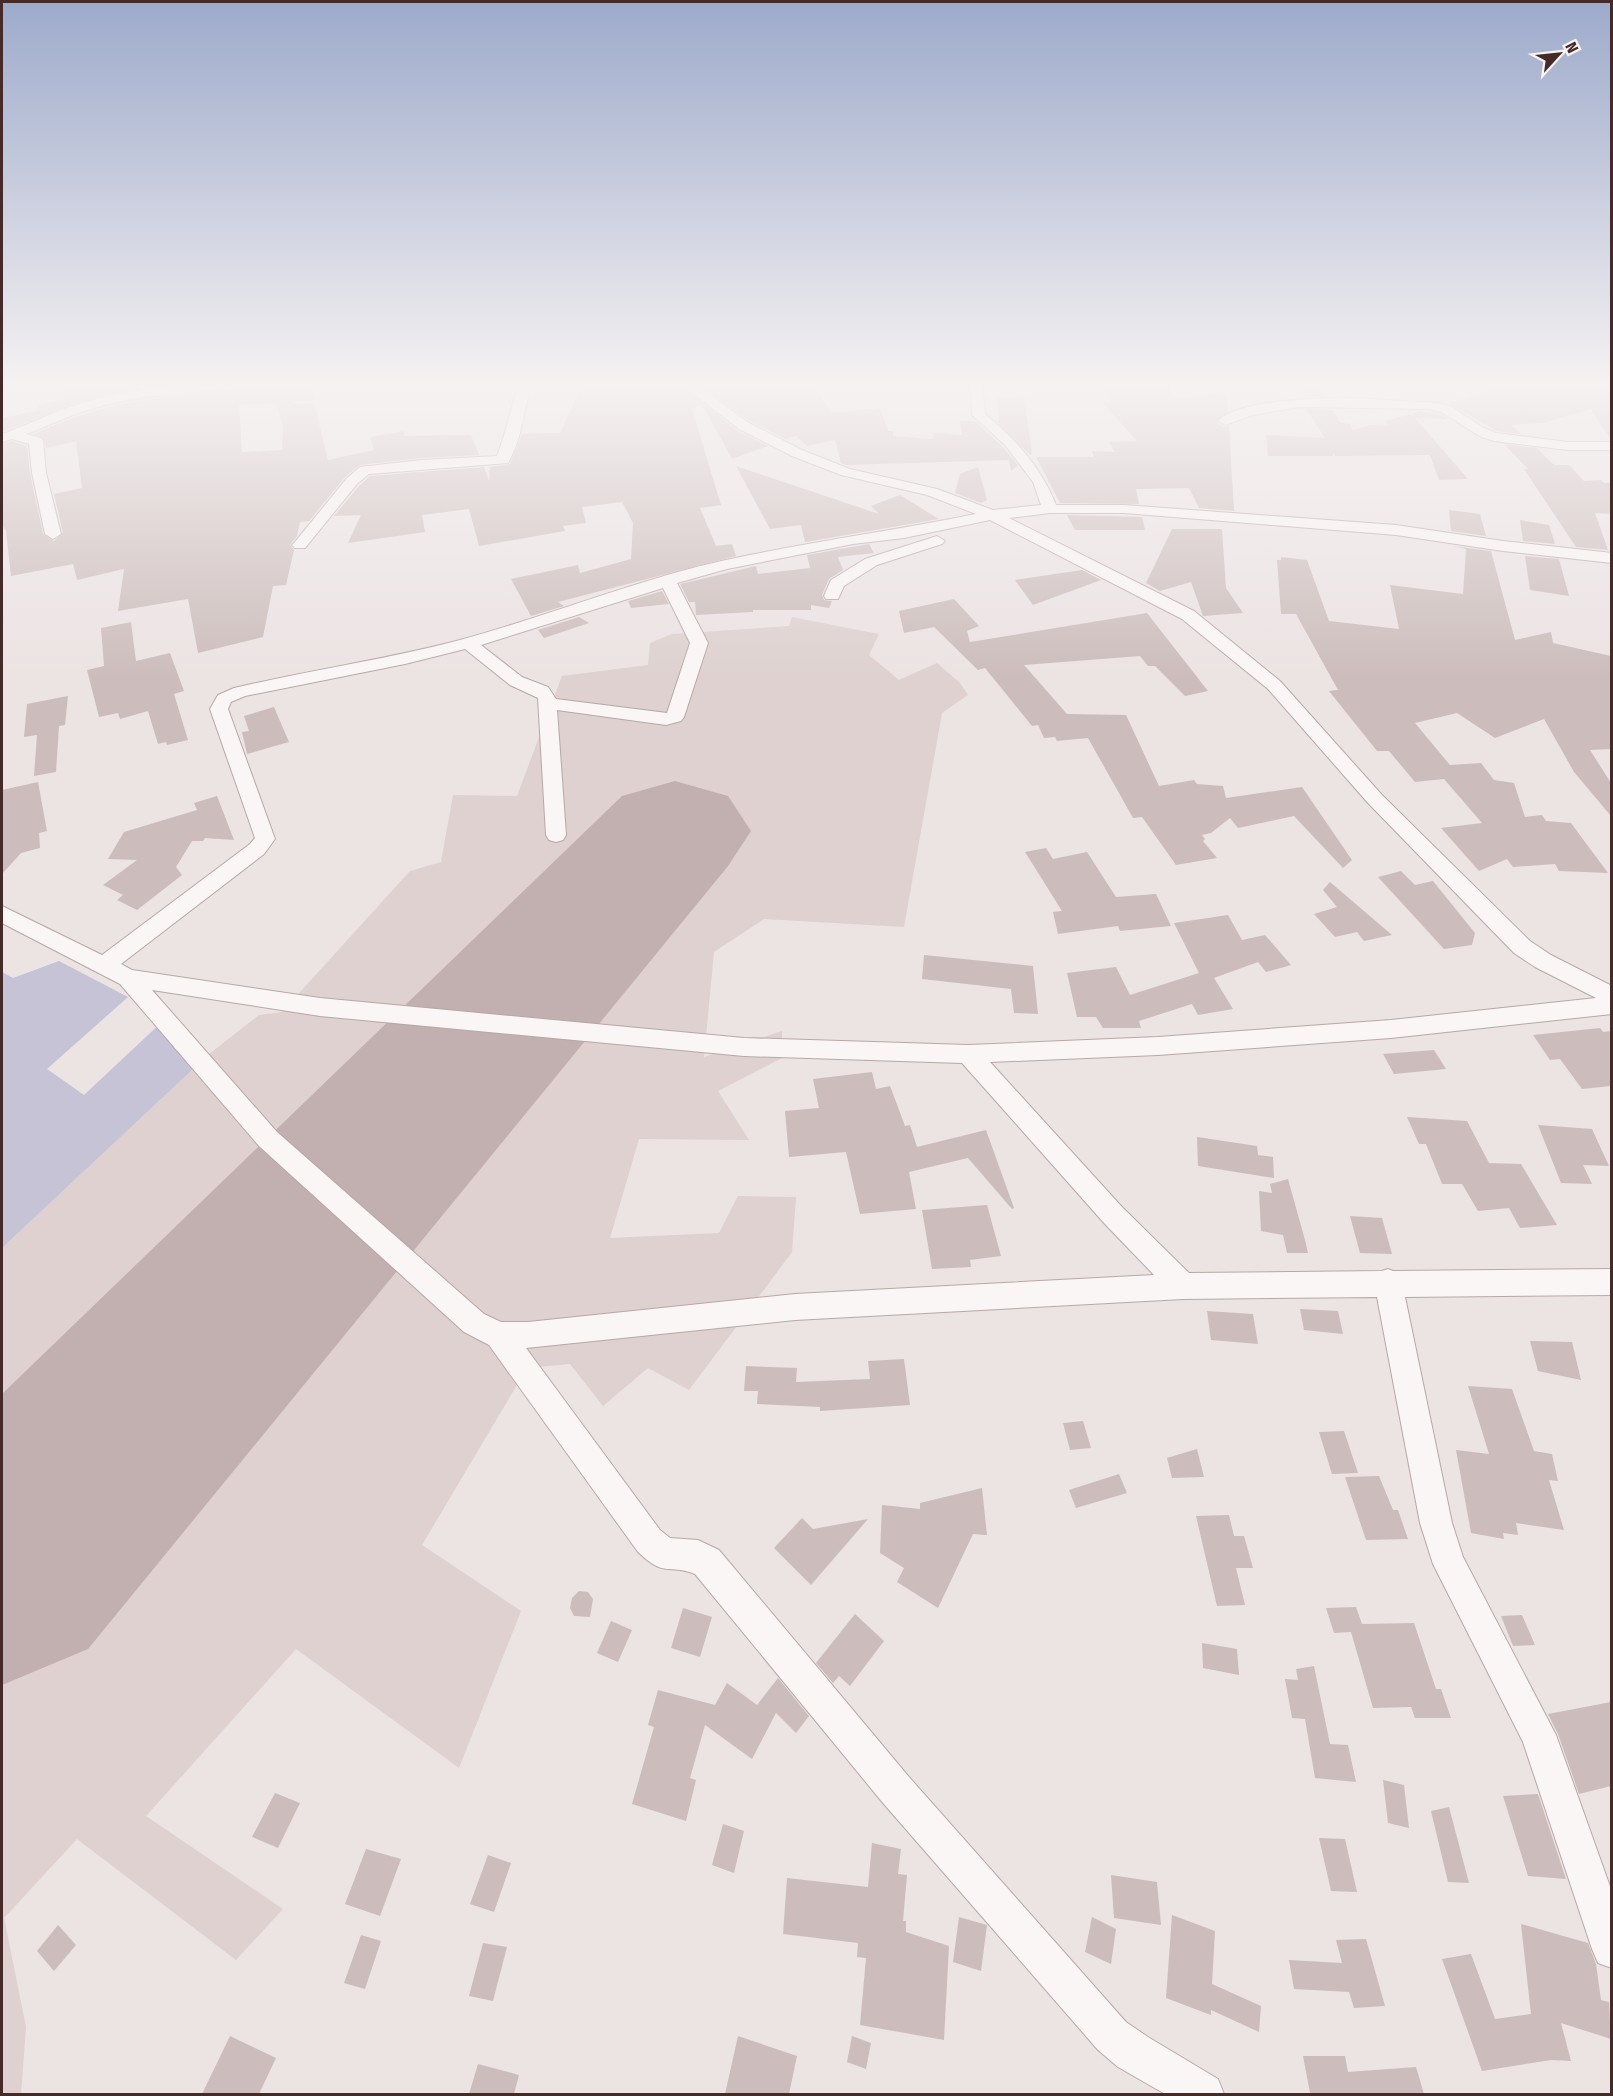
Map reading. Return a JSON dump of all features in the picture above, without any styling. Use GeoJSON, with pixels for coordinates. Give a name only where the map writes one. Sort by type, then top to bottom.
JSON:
{"type":"FeatureCollection","features":[{"type":"Feature","properties":{"kind":"street"},"geometry":{"type":"LineString","coordinates":[[41,482],[53,534]]}},
{"type":"Feature","properties":{"kind":"street"},"geometry":{"type":"LineString","coordinates":[[300,545],[351,482]]}},
{"type":"Feature","properties":{"kind":"street"},"geometry":{"type":"LineString","coordinates":[[888,482],[932,492],[999,518],[1188,615],[1274,685],[1375,799],[1522,947],[1543,961],[1611,996]]}},
{"type":"Feature","properties":{"kind":"street"},"geometry":{"type":"LineString","coordinates":[[1040,482],[1050,509]]}},
{"type":"Feature","properties":{"kind":"street"},"geometry":{"type":"LineString","coordinates":[[104,965],[257,849],[266,839],[219,709],[224,699],[240,692],[405,659],[468,643],[668,581],[725,566],[849,540],[904,534],[1050,509],[1124,509],[1396,530],[1611,558]]}},
{"type":"Feature","properties":{"kind":"street"},"geometry":{"type":"LineString","coordinates":[[832,596],[837,583],[871,562],[999,518]]}},
{"type":"Feature","properties":{"kind":"street"},"geometry":{"type":"LineString","coordinates":[[547,703],[666,719],[675,717],[699,643],[668,581]]}},
{"type":"Feature","properties":{"kind":"street"},"geometry":{"type":"LineString","coordinates":[[468,643],[521,685],[546,694],[556,835]]}},
{"type":"Feature","properties":{"kind":"street"},"geometry":{"type":"LineString","coordinates":[[2,914],[128,978],[320,1007],[744,1047],[968,1054],[1158,1046],[1380,1030],[1611,1005]]}},
{"type":"Feature","properties":{"kind":"street"},"geometry":{"type":"LineString","coordinates":[[128,978],[268,1139],[474,1323],[499,1335],[528,1335],[795,1307],[1183,1286],[1388,1282],[1611,1282]]}},
{"type":"Feature","properties":{"kind":"street"},"geometry":{"type":"LineString","coordinates":[[968,1054],[1113,1215],[1183,1286]]}},
{"type":"Feature","properties":{"kind":"street"},"geometry":{"type":"LineString","coordinates":[[1388,1282],[1437,1522],[1449,1564],[1538,1736],[1611,1949]]}},
{"type":"Feature","properties":{"kind":"street"},"geometry":{"type":"LineString","coordinates":[[499,1335],[648,1541],[663,1554],[698,1556],[706,1562],[896,1790],[1112,2036],[1133,2052],[1203,2094]]}},
{"type":"Feature","properties":{"kind":"shaded area"},"geometry":{"type":"Polygon","coordinates":[[[792,617],[879,634],[869,655],[899,680],[937,663],[960,683],[968,695],[942,713],[904,927],[764,919],[714,952],[704,1057],[782,1031],[782,1058],[718,1091],[749,1140],[639,1139],[610,1238],[719,1233],[738,1196],[796,1197],[792,1252],[689,1390],[648,1368],[603,1406],[570,1364],[527,1368],[422,1545],[521,1611],[459,1768],[296,1649],[146,1816],[283,1909],[236,1960],[77,1839],[4,1918],[26,2027],[21,2094],[2,2094],[2,1248],[208,1055],[259,1015],[282,1012],[410,871],[441,862],[453,795],[517,796],[562,676],[648,665],[650,643],[672,634],[789,626],[792,617]]]}},
{"type":"Feature","properties":{"kind":"shaded area"},"geometry":{"type":"Polygon","coordinates":[[[59,961],[128,997],[47,1069],[84,1095],[163,1021],[208,1055],[2,1248],[2,972],[13,978],[59,961]]]}},
{"type":"Feature","properties":{"kind":"building"},"geometry":{"type":"Polygon","coordinates":[[[2,482],[32,482],[43,534],[54,541],[63,533],[54,494],[82,488],[81,482],[341,482],[309,521],[300,522],[297,536],[290,545],[294,550],[286,585],[273,586],[263,637],[198,653],[188,599],[118,611],[124,569],[77,580],[73,564],[11,576],[6,531],[2,525],[2,482]]]}},
{"type":"Feature","properties":{"kind":"building"},"geometry":{"type":"Polygon","coordinates":[[[364,482],[714,482],[721,505],[700,508],[716,546],[732,544],[736,556],[558,602],[564,606],[531,616],[511,579],[578,565],[580,573],[631,559],[633,523],[622,502],[582,507],[586,523],[563,526],[565,531],[479,546],[469,509],[422,515],[425,532],[348,543],[361,515],[334,516],[364,482]]]}},
{"type":"Feature","properties":{"kind":"building"},"geometry":{"type":"Polygon","coordinates":[[[745,482],[783,482],[879,514],[871,506],[900,495],[939,519],[805,542],[801,525],[770,529],[745,482]]]}},
{"type":"Feature","properties":{"kind":"building"},"geometry":{"type":"Polygon","coordinates":[[[958,482],[982,482],[987,500],[981,503],[955,493],[958,482]]]}},
{"type":"Feature","properties":{"kind":"building"},"geometry":{"type":"Polygon","coordinates":[[[1049,482],[1232,482],[1234,511],[1199,508],[1189,488],[1136,489],[1139,504],[1060,503],[1049,482]]]}},
{"type":"Feature","properties":{"kind":"building"},"geometry":{"type":"Polygon","coordinates":[[[1533,482],[1611,483],[1611,514],[1595,513],[1608,550],[1576,547],[1533,482]]]}},
{"type":"Feature","properties":{"kind":"building"},"geometry":{"type":"Polygon","coordinates":[[[1449,510],[1480,514],[1486,536],[1451,531],[1449,510]]]}},
{"type":"Feature","properties":{"kind":"building"},"geometry":{"type":"Polygon","coordinates":[[[1067,515],[1142,517],[1145,530],[1075,530],[1067,515]]]}},
{"type":"Feature","properties":{"kind":"building"},"geometry":{"type":"Polygon","coordinates":[[[1520,520],[1549,525],[1555,544],[1523,541],[1520,520]]]}},
{"type":"Feature","properties":{"kind":"building"},"geometry":{"type":"Polygon","coordinates":[[[1172,529],[1222,529],[1226,588],[1243,613],[1203,616],[1191,582],[1160,591],[1146,583],[1172,529]]]}},
{"type":"Feature","properties":{"kind":"building"},"geometry":{"type":"Polygon","coordinates":[[[869,544],[874,553],[838,557],[843,570],[829,579],[822,595],[824,600],[832,601],[829,608],[811,605],[811,610],[753,610],[753,612],[696,615],[695,602],[689,602],[680,584],[756,566],[758,574],[810,568],[807,555],[869,544]]]}},
{"type":"Feature","properties":{"kind":"building"},"geometry":{"type":"Polygon","coordinates":[[[1453,546],[1491,551],[1515,640],[1551,632],[1553,643],[1611,656],[1611,749],[1590,750],[1611,783],[1611,816],[1574,772],[1544,719],[1495,738],[1457,713],[1415,723],[1450,765],[1481,763],[1494,780],[1514,783],[1525,817],[1542,815],[1546,821],[1571,823],[1608,873],[1559,871],[1555,864],[1513,867],[1507,859],[1479,871],[1441,828],[1482,823],[1444,779],[1415,782],[1389,751],[1377,751],[1329,691],[1338,690],[1296,614],[1281,614],[1277,560],[1281,560],[1281,557],[1307,560],[1329,621],[1399,629],[1390,585],[1463,594],[1466,549],[1453,546]]]}},
{"type":"Feature","properties":{"kind":"building"},"geometry":{"type":"Polygon","coordinates":[[[1525,556],[1559,559],[1569,596],[1530,590],[1525,556]]]}},
{"type":"Feature","properties":{"kind":"building"},"geometry":{"type":"Polygon","coordinates":[[[1082,570],[1101,580],[1033,605],[1015,580],[1082,570]]]}},
{"type":"Feature","properties":{"kind":"building"},"geometry":{"type":"Polygon","coordinates":[[[662,591],[669,604],[631,608],[628,601],[662,591]]]}},
{"type":"Feature","properties":{"kind":"building"},"geometry":{"type":"Polygon","coordinates":[[[954,599],[979,626],[967,631],[970,642],[1147,613],[1208,691],[1185,696],[1155,666],[1148,666],[1140,656],[1024,665],[1067,714],[1126,715],[1159,786],[1194,780],[1197,784],[1223,786],[1226,798],[1302,787],[1352,860],[1343,868],[1294,816],[1238,828],[1230,818],[1211,833],[1202,835],[1205,839],[1203,841],[1217,858],[1176,865],[1142,817],[1133,818],[1088,738],[1057,741],[1055,737],[1044,738],[1038,725],[1032,726],[985,668],[978,670],[934,627],[904,633],[899,611],[954,599]]]}},
{"type":"Feature","properties":{"kind":"building"},"geometry":{"type":"Polygon","coordinates":[[[579,617],[589,623],[544,638],[538,630],[579,617]]]}},
{"type":"Feature","properties":{"kind":"building"},"geometry":{"type":"Polygon","coordinates":[[[131,622],[136,661],[170,653],[184,691],[174,694],[188,740],[167,745],[166,742],[158,744],[148,711],[120,719],[118,713],[99,717],[87,670],[104,666],[101,628],[131,622]]]}},
{"type":"Feature","properties":{"kind":"building"},"geometry":{"type":"Polygon","coordinates":[[[68,696],[65,725],[59,726],[56,772],[34,776],[37,735],[24,737],[27,704],[68,696]]]}},
{"type":"Feature","properties":{"kind":"building"},"geometry":{"type":"Polygon","coordinates":[[[274,707],[289,742],[247,754],[242,732],[249,731],[244,716],[274,707]]]}},
{"type":"Feature","properties":{"kind":"building"},"geometry":{"type":"Polygon","coordinates":[[[38,782],[47,831],[39,833],[40,848],[21,853],[2,874],[2,790],[38,782]]]}},
{"type":"Feature","properties":{"kind":"building"},"geometry":{"type":"Polygon","coordinates":[[[217,796],[234,840],[205,838],[203,841],[192,841],[176,867],[182,875],[137,910],[117,900],[123,895],[103,885],[137,860],[108,859],[124,832],[197,810],[194,803],[217,796]]]}},
{"type":"Feature","properties":{"kind":"building"},"geometry":{"type":"Polygon","coordinates":[[[1046,848],[1053,859],[1087,852],[1116,897],[1156,894],[1171,926],[1120,931],[1118,926],[1058,934],[1053,912],[1062,911],[1025,852],[1046,848]]]}},
{"type":"Feature","properties":{"kind":"building"},"geometry":{"type":"Polygon","coordinates":[[[1401,871],[1415,885],[1433,881],[1475,933],[1472,945],[1444,949],[1378,877],[1401,871]]]}},
{"type":"Feature","properties":{"kind":"building"},"geometry":{"type":"Polygon","coordinates":[[[1330,882],[1392,935],[1364,941],[1357,932],[1335,937],[1314,914],[1337,907],[1323,890],[1330,882]]]}},
{"type":"Feature","properties":{"kind":"building"},"geometry":{"type":"Polygon","coordinates":[[[1228,915],[1242,940],[1265,935],[1291,965],[1266,972],[1258,962],[1214,978],[1233,1009],[1198,1015],[1192,1004],[1139,1021],[1141,1028],[1103,1028],[1096,1017],[1077,1017],[1067,973],[1116,967],[1130,995],[1199,973],[1174,923],[1228,915]]]}},
{"type":"Feature","properties":{"kind":"building"},"geometry":{"type":"Polygon","coordinates":[[[924,955],[1033,966],[1038,1014],[1014,1013],[1011,989],[922,979],[924,955]]]}},
{"type":"Feature","properties":{"kind":"building"},"geometry":{"type":"Polygon","coordinates":[[[1600,1028],[1603,1032],[1611,1031],[1611,1086],[1582,1089],[1560,1059],[1550,1060],[1533,1035],[1600,1028]]]}},
{"type":"Feature","properties":{"kind":"building"},"geometry":{"type":"Polygon","coordinates":[[[1434,1050],[1446,1069],[1394,1074],[1383,1054],[1434,1050]]]}},
{"type":"Feature","properties":{"kind":"building"},"geometry":{"type":"Polygon","coordinates":[[[872,1072],[876,1089],[890,1086],[905,1126],[910,1125],[917,1147],[986,1130],[1014,1208],[1012,1209],[968,1158],[909,1172],[916,1209],[860,1214],[846,1152],[789,1157],[785,1111],[819,1108],[813,1079],[872,1072]]]}},
{"type":"Feature","properties":{"kind":"building"},"geometry":{"type":"Polygon","coordinates":[[[1407,1117],[1467,1121],[1489,1163],[1521,1164],[1557,1225],[1520,1228],[1509,1208],[1478,1211],[1462,1184],[1442,1184],[1426,1144],[1419,1144],[1407,1117]]]}},
{"type":"Feature","properties":{"kind":"building"},"geometry":{"type":"Polygon","coordinates":[[[1538,1125],[1592,1129],[1609,1166],[1583,1165],[1592,1184],[1561,1183],[1538,1125]]]}},
{"type":"Feature","properties":{"kind":"building"},"geometry":{"type":"Polygon","coordinates":[[[1197,1137],[1257,1146],[1258,1155],[1273,1157],[1274,1178],[1198,1166],[1197,1137]]]}},
{"type":"Feature","properties":{"kind":"building"},"geometry":{"type":"Polygon","coordinates":[[[1288,1179],[1308,1253],[1287,1253],[1283,1235],[1261,1231],[1259,1191],[1272,1193],[1270,1184],[1288,1179]]]}},
{"type":"Feature","properties":{"kind":"building"},"geometry":{"type":"Polygon","coordinates":[[[987,1205],[1001,1256],[970,1260],[971,1267],[932,1269],[922,1210],[987,1205]]]}},
{"type":"Feature","properties":{"kind":"building"},"geometry":{"type":"Polygon","coordinates":[[[1350,1216],[1382,1218],[1392,1254],[1360,1253],[1350,1216]]]}},
{"type":"Feature","properties":{"kind":"building"},"geometry":{"type":"Polygon","coordinates":[[[1300,1309],[1338,1311],[1343,1334],[1304,1330],[1300,1309]]]}},
{"type":"Feature","properties":{"kind":"building"},"geometry":{"type":"Polygon","coordinates":[[[1207,1311],[1253,1314],[1258,1344],[1211,1340],[1207,1311]]]}},
{"type":"Feature","properties":{"kind":"building"},"geometry":{"type":"Polygon","coordinates":[[[1530,1341],[1572,1342],[1581,1380],[1538,1371],[1530,1341]]]}},
{"type":"Feature","properties":{"kind":"building"},"geometry":{"type":"Polygon","coordinates":[[[904,1359],[910,1405],[820,1411],[820,1407],[757,1404],[758,1391],[744,1391],[746,1366],[797,1368],[796,1382],[870,1379],[868,1361],[904,1359]]]}},
{"type":"Feature","properties":{"kind":"building"},"geometry":{"type":"Polygon","coordinates":[[[1468,1386],[1512,1389],[1534,1451],[1552,1454],[1558,1481],[1549,1480],[1564,1530],[1516,1523],[1518,1535],[1503,1533],[1504,1539],[1471,1533],[1456,1450],[1489,1454],[1468,1386]]]}},
{"type":"Feature","properties":{"kind":"building"},"geometry":{"type":"Polygon","coordinates":[[[1083,1421],[1091,1448],[1070,1450],[1063,1423],[1083,1421]]]}},
{"type":"Feature","properties":{"kind":"building"},"geometry":{"type":"Polygon","coordinates":[[[1344,1431],[1358,1473],[1332,1474],[1319,1432],[1344,1431]]]}},
{"type":"Feature","properties":{"kind":"building"},"geometry":{"type":"Polygon","coordinates":[[[1197,1449],[1204,1477],[1172,1478],[1167,1458],[1197,1449]]]}},
{"type":"Feature","properties":{"kind":"building"},"geometry":{"type":"Polygon","coordinates":[[[1119,1474],[1127,1493],[1076,1508],[1069,1490],[1119,1474]]]}},
{"type":"Feature","properties":{"kind":"building"},"geometry":{"type":"Polygon","coordinates":[[[1379,1476],[1393,1510],[1398,1510],[1408,1539],[1366,1540],[1345,1477],[1379,1476]]]}},
{"type":"Feature","properties":{"kind":"building"},"geometry":{"type":"Polygon","coordinates":[[[982,1488],[987,1535],[973,1534],[938,1608],[897,1582],[904,1568],[880,1553],[882,1505],[920,1509],[920,1503],[982,1488]]]}},
{"type":"Feature","properties":{"kind":"building"},"geometry":{"type":"Polygon","coordinates":[[[1229,1515],[1234,1536],[1244,1536],[1253,1568],[1236,1568],[1245,1605],[1217,1606],[1196,1516],[1229,1515]]]}},
{"type":"Feature","properties":{"kind":"building"},"geometry":{"type":"Polygon","coordinates":[[[802,1518],[813,1529],[868,1519],[811,1585],[774,1548],[802,1518]]]}},
{"type":"Feature","properties":{"kind":"building"},"geometry":{"type":"Polygon","coordinates":[[[579,1591],[588,1592],[593,1599],[590,1617],[574,1616],[570,1608],[572,1598],[579,1591]]]}},
{"type":"Feature","properties":{"kind":"building"},"geometry":{"type":"Polygon","coordinates":[[[1356,1607],[1362,1624],[1414,1623],[1436,1689],[1441,1689],[1451,1718],[1415,1718],[1411,1707],[1373,1708],[1351,1632],[1334,1633],[1326,1608],[1356,1607]]]}},
{"type":"Feature","properties":{"kind":"building"},"geometry":{"type":"Polygon","coordinates":[[[683,1608],[712,1617],[700,1657],[671,1648],[683,1608]]]}},
{"type":"Feature","properties":{"kind":"building"},"geometry":{"type":"Polygon","coordinates":[[[855,1614],[884,1641],[850,1686],[839,1676],[833,1683],[816,1663],[855,1614]]]}},
{"type":"Feature","properties":{"kind":"building"},"geometry":{"type":"Polygon","coordinates":[[[1522,1615],[1535,1645],[1513,1646],[1501,1616],[1522,1615]]]}},
{"type":"Feature","properties":{"kind":"building"},"geometry":{"type":"Polygon","coordinates":[[[611,1621],[632,1630],[618,1662],[597,1653],[611,1621]]]}},
{"type":"Feature","properties":{"kind":"building"},"geometry":{"type":"Polygon","coordinates":[[[1202,1643],[1237,1649],[1239,1675],[1203,1668],[1202,1643]]]}},
{"type":"Feature","properties":{"kind":"building"},"geometry":{"type":"Polygon","coordinates":[[[1314,1666],[1330,1744],[1348,1745],[1356,1782],[1315,1778],[1305,1719],[1292,1718],[1285,1679],[1298,1680],[1296,1669],[1314,1666]]]}},
{"type":"Feature","properties":{"kind":"building"},"geometry":{"type":"Polygon","coordinates":[[[778,1678],[809,1716],[796,1733],[776,1713],[752,1759],[705,1725],[690,1778],[696,1780],[686,1821],[632,1804],[654,1727],[648,1725],[658,1690],[715,1705],[727,1683],[757,1705],[778,1678]]]}},
{"type":"Feature","properties":{"kind":"building"},"geometry":{"type":"Polygon","coordinates":[[[1611,1702],[1611,1786],[1579,1794],[1558,1734],[1548,1714],[1611,1702]]]}},
{"type":"Feature","properties":{"kind":"building"},"geometry":{"type":"Polygon","coordinates":[[[1383,1780],[1404,1785],[1409,1828],[1388,1823],[1383,1780]]]}},
{"type":"Feature","properties":{"kind":"building"},"geometry":{"type":"Polygon","coordinates":[[[275,1793],[300,1803],[278,1848],[252,1837],[275,1793]]]}},
{"type":"Feature","properties":{"kind":"building"},"geometry":{"type":"Polygon","coordinates":[[[1538,1794],[1566,1879],[1528,1876],[1503,1796],[1538,1794]]]}},
{"type":"Feature","properties":{"kind":"building"},"geometry":{"type":"Polygon","coordinates":[[[1449,1807],[1469,1883],[1448,1882],[1431,1811],[1449,1807]]]}},
{"type":"Feature","properties":{"kind":"building"},"geometry":{"type":"Polygon","coordinates":[[[723,1824],[744,1831],[734,1873],[712,1865],[723,1824]]]}},
{"type":"Feature","properties":{"kind":"building"},"geometry":{"type":"Polygon","coordinates":[[[1319,1838],[1345,1839],[1357,1892],[1331,1891],[1319,1838]]]}},
{"type":"Feature","properties":{"kind":"building"},"geometry":{"type":"Polygon","coordinates":[[[872,1843],[901,1849],[898,1874],[907,1875],[903,1921],[906,1921],[906,1932],[949,1946],[944,2040],[860,2025],[866,1958],[857,1957],[858,1943],[783,1934],[787,1878],[868,1887],[872,1843]]]}},
{"type":"Feature","properties":{"kind":"building"},"geometry":{"type":"Polygon","coordinates":[[[366,1849],[401,1859],[380,1916],[345,1904],[366,1849]]]}},
{"type":"Feature","properties":{"kind":"building"},"geometry":{"type":"Polygon","coordinates":[[[488,1855],[511,1863],[494,1912],[470,1904],[488,1855]]]}},
{"type":"Feature","properties":{"kind":"building"},"geometry":{"type":"Polygon","coordinates":[[[1111,1875],[1157,1882],[1161,1925],[1114,1918],[1111,1875]]]}},
{"type":"Feature","properties":{"kind":"building"},"geometry":{"type":"Polygon","coordinates":[[[1172,1915],[1215,1931],[1212,1984],[1261,2006],[1259,2032],[1211,2010],[1211,2015],[1166,1998],[1172,1915]]]}},
{"type":"Feature","properties":{"kind":"building"},"geometry":{"type":"Polygon","coordinates":[[[959,1917],[987,1925],[981,1971],[953,1962],[959,1917]]]}},
{"type":"Feature","properties":{"kind":"building"},"geometry":{"type":"Polygon","coordinates":[[[1092,1917],[1116,1929],[1111,1964],[1085,1952],[1092,1917]]]}},
{"type":"Feature","properties":{"kind":"building"},"geometry":{"type":"Polygon","coordinates":[[[1521,1924],[1588,1943],[1596,1964],[1601,2000],[1609,2002],[1611,2039],[1561,2023],[1571,2061],[1551,2060],[1482,2071],[1442,1959],[1471,1954],[1495,2019],[1531,2014],[1521,1924]]]}},
{"type":"Feature","properties":{"kind":"building"},"geometry":{"type":"Polygon","coordinates":[[[58,1925],[76,1945],[54,1971],[37,1951],[58,1925]]]}},
{"type":"Feature","properties":{"kind":"building"},"geometry":{"type":"Polygon","coordinates":[[[361,1935],[381,1941],[365,1989],[344,1983],[361,1935]]]}},
{"type":"Feature","properties":{"kind":"building"},"geometry":{"type":"Polygon","coordinates":[[[1366,1939],[1385,2006],[1354,2008],[1349,1992],[1294,1989],[1289,1960],[1342,1963],[1336,1940],[1366,1939]]]}},
{"type":"Feature","properties":{"kind":"building"},"geometry":{"type":"Polygon","coordinates":[[[483,1943],[507,1947],[493,2001],[469,1996],[483,1943]]]}},
{"type":"Feature","properties":{"kind":"building"},"geometry":{"type":"Polygon","coordinates":[[[230,2036],[276,2058],[259,2094],[202,2094],[230,2036]]]}},
{"type":"Feature","properties":{"kind":"building"},"geometry":{"type":"Polygon","coordinates":[[[738,2036],[797,2056],[789,2094],[725,2094],[738,2036]]]}},
{"type":"Feature","properties":{"kind":"building"},"geometry":{"type":"Polygon","coordinates":[[[852,2036],[871,2043],[866,2069],[847,2062],[852,2036]]]}},
{"type":"Feature","properties":{"kind":"building"},"geometry":{"type":"Polygon","coordinates":[[[1303,2056],[1345,2056],[1348,2072],[1416,2067],[1424,2094],[1310,2093],[1303,2056]]]}},
{"type":"Feature","properties":{"kind":"building"},"geometry":{"type":"Polygon","coordinates":[[[478,2064],[519,2075],[514,2094],[469,2094],[478,2064]]]}},
{"type":"Feature","properties":{"kind":"runway"},"geometry":{"type":"LineString","coordinates":[[2,1563],[675,831]]}}]}
